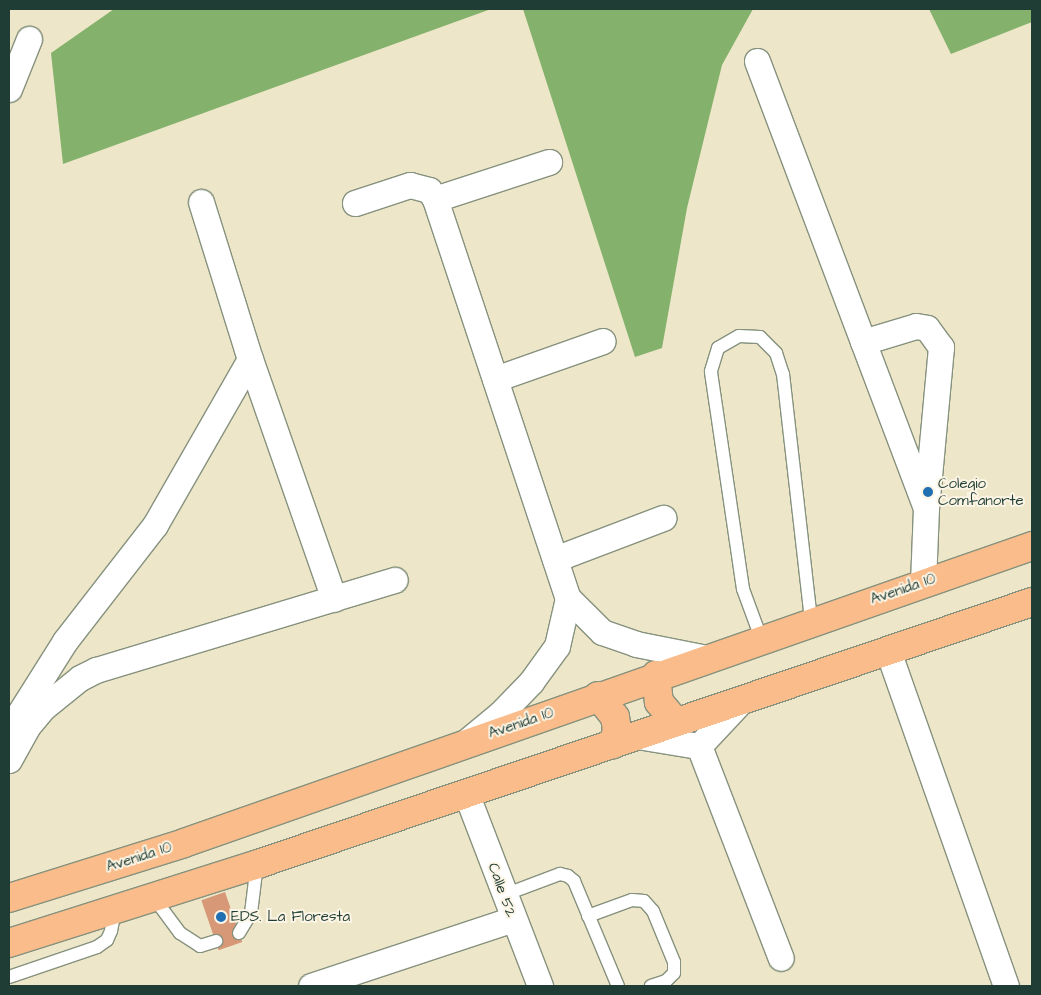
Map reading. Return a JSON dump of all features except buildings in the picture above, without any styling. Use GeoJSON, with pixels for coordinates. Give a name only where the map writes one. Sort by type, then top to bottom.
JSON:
{"type":"FeatureCollection","features":[{"type":"Feature","properties":{"kind":"main road","name":"Avenida 10"},"geometry":{"type":"LineString","coordinates":[[9,898],[184,843],[761,638],[1032,546]]}},
{"type":"Feature","properties":{"kind":"main road"},"geometry":{"type":"LineString","coordinates":[[9,942],[258,864],[1032,602]]}},
{"type":"Feature","properties":{"kind":"main road"},"geometry":{"type":"LineString","coordinates":[[656,675],[659,702],[676,722]]}},
{"type":"Feature","properties":{"kind":"main road"},"geometry":{"type":"LineString","coordinates":[[598,696],[615,717],[617,730],[625,740]]}},
{"type":"Feature","properties":{"kind":"street"},"geometry":{"type":"LineString","coordinates":[[9,89],[29,39]]}},
{"type":"Feature","properties":{"kind":"street"},"geometry":{"type":"LineString","coordinates":[[757,62],[926,508]]}},
{"type":"Feature","properties":{"kind":"street"},"geometry":{"type":"LineString","coordinates":[[435,199],[549,162]]}},
{"type":"Feature","properties":{"kind":"street"},"geometry":{"type":"LineString","coordinates":[[355,203],[410,185],[429,190],[435,199],[568,598],[602,632],[636,644],[707,658]]}},
{"type":"Feature","properties":{"kind":"street"},"geometry":{"type":"LineString","coordinates":[[201,202],[250,359],[334,598]]}},
{"type":"Feature","properties":{"kind":"street"},"geometry":{"type":"LineString","coordinates":[[863,342],[916,326],[927,328],[941,347],[926,508],[924,582]]}},
{"type":"Feature","properties":{"kind":"street"},"geometry":{"type":"LineString","coordinates":[[495,379],[603,341]]}},
{"type":"Feature","properties":{"kind":"street"},"geometry":{"type":"LineString","coordinates":[[9,730],[66,641],[155,526],[250,359]]}},
{"type":"Feature","properties":{"kind":"street"},"geometry":{"type":"LineString","coordinates":[[555,560],[664,518]]}},
{"type":"Feature","properties":{"kind":"street"},"geometry":{"type":"LineString","coordinates":[[9,760],[27,727],[44,707],[88,674],[396,580]]}},
{"type":"Feature","properties":{"kind":"street"},"geometry":{"type":"LineString","coordinates":[[466,742],[500,714],[531,682],[557,646],[568,598]]}},
{"type":"Feature","properties":{"kind":"street"},"geometry":{"type":"LineString","coordinates":[[888,651],[1006,986]]}},
{"type":"Feature","properties":{"kind":"street"},"geometry":{"type":"LineString","coordinates":[[699,746],[742,700]]}},
{"type":"Feature","properties":{"kind":"street"},"geometry":{"type":"LineString","coordinates":[[625,740],[699,746]]}},
{"type":"Feature","properties":{"kind":"street"},"geometry":{"type":"LineString","coordinates":[[699,746],[781,958]]}},
{"type":"Feature","properties":{"kind":"street","name":"Calle 52"},"geometry":{"type":"LineString","coordinates":[[466,793],[540,986]]}},
{"type":"Feature","properties":{"kind":"street"},"geometry":{"type":"LineString","coordinates":[[311,986],[513,919]]}},
{"type":"Feature","properties":{"kind":"lane"},"geometry":{"type":"LineString","coordinates":[[761,638],[743,588],[711,370],[718,348],[739,336],[760,337],[776,353],[783,374],[811,621]]}},
{"type":"Feature","properties":{"kind":"lane"},"geometry":{"type":"LineString","coordinates":[[239,933],[251,913],[258,864]]}},
{"type":"Feature","properties":{"kind":"lane"},"geometry":{"type":"LineString","coordinates":[[504,895],[560,874],[568,876],[574,881],[618,986]]}},
{"type":"Feature","properties":{"kind":"lane"},"geometry":{"type":"LineString","coordinates":[[154,898],[180,933],[200,946],[216,941]]}},
{"type":"Feature","properties":{"kind":"lane"},"geometry":{"type":"LineString","coordinates":[[588,916],[632,900],[644,901],[653,911],[674,962],[674,973],[666,981],[651,986]]}},
{"type":"Feature","properties":{"kind":"lane"},"geometry":{"type":"LineString","coordinates":[[9,976],[97,947],[107,940],[111,931],[115,910]]}},
{"type":"Feature","properties":{"kind":"green space"},"geometry":{"type":"Polygon","coordinates":[[[114,9],[491,9],[63,164],[51,53],[114,9]]]}},
{"type":"Feature","properties":{"kind":"green space"},"geometry":{"type":"Polygon","coordinates":[[[523,9],[753,9],[722,65],[687,208],[662,348],[635,357],[523,9]]]}},
{"type":"Feature","properties":{"kind":"green space"},"geometry":{"type":"Polygon","coordinates":[[[929,9],[1032,9],[1032,22],[951,54],[929,9]]]}},
{"type":"Feature","properties":{"kind":"place","name":"Colegio Comfanorte"},"geometry":{"type":"Point","coordinates":[928,492]}},
{"type":"Feature","properties":{"kind":"place","name":"EDS. La Floresta"},"geometry":{"type":"Point","coordinates":[221,917]}}]}
